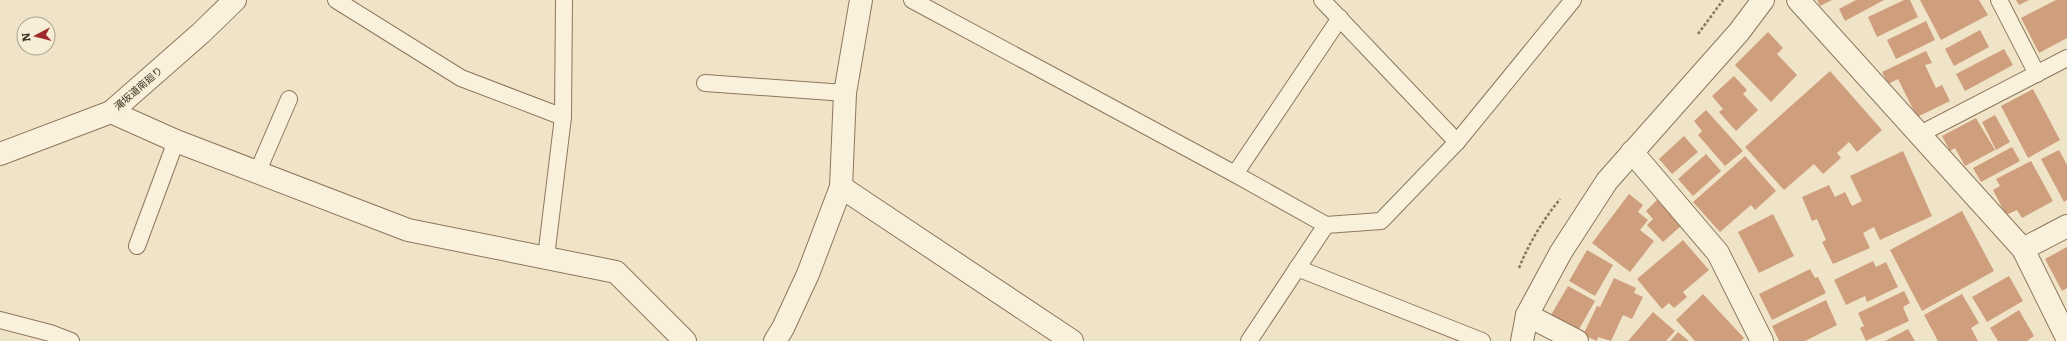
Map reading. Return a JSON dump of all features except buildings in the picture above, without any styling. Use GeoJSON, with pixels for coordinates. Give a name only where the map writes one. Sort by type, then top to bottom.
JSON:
{"type":"FeatureCollection","features":[{"type":"Feature","properties":{"kind":"street","name":"滝坂道南廻り"},"geometry":{"type":"LineString","coordinates":[[0,154],[111,112],[201,33],[235,0]]}},
{"type":"Feature","properties":{"kind":"street"},"geometry":{"type":"LineString","coordinates":[[775,341],[783,328],[808,274],[841,187],[845,93],[861,0]]}},
{"type":"Feature","properties":{"kind":"street"},"geometry":{"type":"LineString","coordinates":[[1522,341],[1527,315],[1561,252],[1606,181],[1739,32],[1763,0]]}},
{"type":"Feature","properties":{"kind":"street"},"geometry":{"type":"LineString","coordinates":[[1798,0],[2023,249],[2064,339]]}},
{"type":"Feature","properties":{"kind":"street"},"geometry":{"type":"LineString","coordinates":[[111,112],[176,141],[408,230],[616,272],[684,341]]}},
{"type":"Feature","properties":{"kind":"street"},"geometry":{"type":"LineString","coordinates":[[1632,152],[1718,253],[1762,341]]}},
{"type":"Feature","properties":{"kind":"street"},"geometry":{"type":"LineString","coordinates":[[841,187],[1063,338]]}},
{"type":"Feature","properties":{"kind":"street"},"geometry":{"type":"LineString","coordinates":[[2023,249],[2067,226]]}},
{"type":"Feature","properties":{"kind":"street"},"geometry":{"type":"LineString","coordinates":[[1527,315],[1577,341]]}},
{"type":"Feature","properties":{"kind":"lane"},"geometry":{"type":"LineString","coordinates":[[336,0],[461,78],[563,117]]}},
{"type":"Feature","properties":{"kind":"lane"},"geometry":{"type":"LineString","coordinates":[[546,257],[563,117],[564,0]]}},
{"type":"Feature","properties":{"kind":"lane"},"geometry":{"type":"LineString","coordinates":[[912,0],[1235,174],[1326,225],[1380,222],[1457,142],[1573,0]]}},
{"type":"Feature","properties":{"kind":"lane"},"geometry":{"type":"LineString","coordinates":[[1322,0],[1457,142]]}},
{"type":"Feature","properties":{"kind":"lane"},"geometry":{"type":"LineString","coordinates":[[1999,0],[2037,74]]}},
{"type":"Feature","properties":{"kind":"lane"},"geometry":{"type":"LineString","coordinates":[[1235,174],[1340,18]]}},
{"type":"Feature","properties":{"kind":"lane"},"geometry":{"type":"LineString","coordinates":[[1920,134],[2067,58]]}},
{"type":"Feature","properties":{"kind":"lane"},"geometry":{"type":"LineString","coordinates":[[706,83],[845,93]]}},
{"type":"Feature","properties":{"kind":"lane"},"geometry":{"type":"LineString","coordinates":[[257,173],[289,99]]}},
{"type":"Feature","properties":{"kind":"lane"},"geometry":{"type":"LineString","coordinates":[[137,246],[176,141]]}},
{"type":"Feature","properties":{"kind":"lane"},"geometry":{"type":"LineString","coordinates":[[1249,341],[1326,225]]}},
{"type":"Feature","properties":{"kind":"lane"},"geometry":{"type":"LineString","coordinates":[[1297,268],[1482,341]]}},
{"type":"Feature","properties":{"kind":"lane"},"geometry":{"type":"LineString","coordinates":[[0,320],[50,333],[71,341]]}}]}
